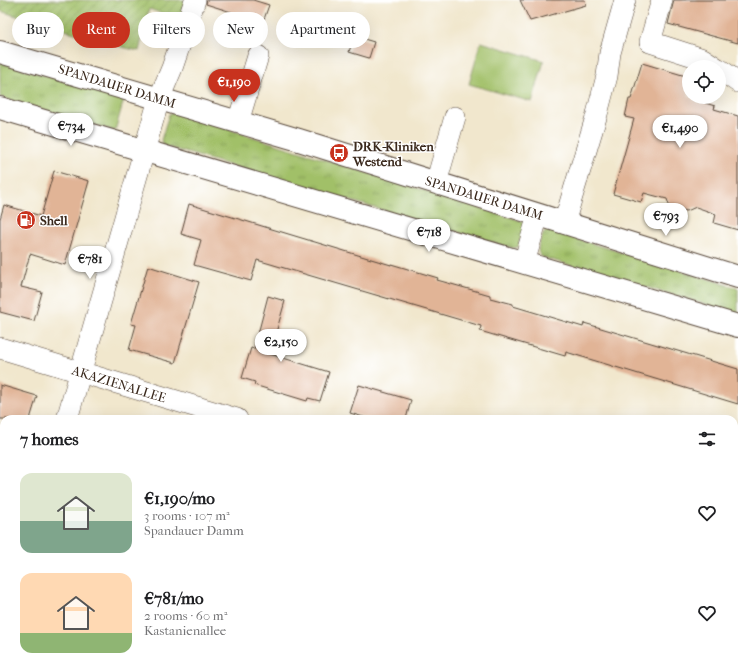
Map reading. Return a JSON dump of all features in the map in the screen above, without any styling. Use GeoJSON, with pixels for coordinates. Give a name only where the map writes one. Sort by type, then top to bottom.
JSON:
{"type":"FeatureCollection","features":[{"type":"Feature","properties":{"kind":"main road","name":"SPANDAUER DAMM"},"geometry":{"type":"LineString","coordinates":[[0,52],[238,122],[738,277]]}},
{"type":"Feature","properties":{"kind":"main road"},"geometry":{"type":"LineString","coordinates":[[0,108],[738,326]]}},
{"type":"Feature","properties":{"kind":"street"},"geometry":{"type":"LineString","coordinates":[[68,415],[159,99],[172,68],[195,0]]}},
{"type":"Feature","properties":{"kind":"street"},"geometry":{"type":"LineString","coordinates":[[564,223],[606,82],[610,53],[625,0]]}},
{"type":"Feature","properties":{"kind":"street"},"geometry":{"type":"LineString","coordinates":[[662,0],[650,42],[706,60]]}},
{"type":"Feature","properties":{"kind":"street"},"geometry":{"type":"LineString","coordinates":[[238,122],[258,56]]}},
{"type":"Feature","properties":{"kind":"street"},"geometry":{"type":"LineString","coordinates":[[726,74],[738,82]]}},
{"type":"Feature","properties":{"kind":"street"},"geometry":{"type":"LineString","coordinates":[[436,183],[455,117]]}},
{"type":"Feature","properties":{"kind":"street"},"geometry":{"type":"LineString","coordinates":[[524,263],[538,215]]}},
{"type":"Feature","properties":{"kind":"street","name":"AKAZIENALLEE"},"geometry":{"type":"LineString","coordinates":[[0,348],[224,415]]}},
{"type":"Feature","properties":{"kind":"green space"},"geometry":{"type":"Polygon","coordinates":[[[0,0],[185,0],[182,12],[158,12],[149,9],[148,12],[138,12],[139,51],[126,48],[130,48],[130,12],[72,12],[72,32],[64,30],[64,12],[12,12],[12,15],[0,11],[0,0]]]}},
{"type":"Feature","properties":{"kind":"green space"},"geometry":{"type":"Polygon","coordinates":[[[481,42],[544,61],[532,102],[469,84],[481,42]]]}},
{"type":"Feature","properties":{"kind":"green space"},"geometry":{"type":"Polygon","coordinates":[[[0,62],[124,99],[115,131],[0,97],[0,62]]]}},
{"type":"Feature","properties":{"kind":"green space"},"geometry":{"type":"Polygon","coordinates":[[[176,113],[522,221],[525,223],[518,247],[512,248],[164,146],[161,140],[169,114],[176,113]]]}},
{"type":"Feature","properties":{"kind":"green space"},"geometry":{"type":"Polygon","coordinates":[[[547,230],[738,288],[738,314],[542,257],[538,249],[544,232],[547,230]]]}},
{"type":"Feature","properties":{"kind":"building"},"geometry":{"type":"Polygon","coordinates":[[[207,0],[253,0],[269,5],[267,12],[231,12],[206,4],[207,0]]]}},
{"type":"Feature","properties":{"kind":"building"},"geometry":{"type":"Polygon","coordinates":[[[520,0],[585,0],[586,5],[530,21],[520,0]]]}},
{"type":"Feature","properties":{"kind":"building"},"geometry":{"type":"Polygon","coordinates":[[[674,0],[738,0],[738,43],[668,24],[674,0]]]}},
{"type":"Feature","properties":{"kind":"building"},"geometry":{"type":"Polygon","coordinates":[[[370,41],[374,42],[369,58],[349,52],[350,48],[370,48],[370,41]]]}},
{"type":"Feature","properties":{"kind":"building"},"geometry":{"type":"Polygon","coordinates":[[[642,63],[682,75],[682,104],[708,104],[715,106],[714,109],[738,116],[738,230],[714,223],[716,214],[696,207],[687,211],[670,208],[667,199],[644,193],[641,202],[613,194],[634,119],[625,117],[629,99],[631,99],[642,63]]]}},
{"type":"Feature","properties":{"kind":"building"},"geometry":{"type":"Polygon","coordinates":[[[54,171],[89,181],[65,265],[30,254],[21,287],[42,292],[34,321],[0,312],[0,219],[4,205],[41,216],[54,171]]]}},
{"type":"Feature","properties":{"kind":"building"},"geometry":{"type":"Polygon","coordinates":[[[189,204],[438,278],[437,280],[490,295],[490,298],[513,304],[513,306],[583,327],[584,323],[738,369],[738,404],[566,352],[565,356],[480,331],[481,326],[257,260],[251,281],[194,265],[201,240],[181,234],[189,204]]]}},
{"type":"Feature","properties":{"kind":"building"},"geometry":{"type":"Polygon","coordinates":[[[148,266],[199,282],[175,363],[129,350],[136,325],[131,324],[148,266]]]}},
{"type":"Feature","properties":{"kind":"building"},"geometry":{"type":"Polygon","coordinates":[[[268,296],[285,301],[270,354],[329,372],[320,401],[308,398],[307,401],[254,385],[255,382],[242,378],[251,348],[254,349],[268,296]]]}},
{"type":"Feature","properties":{"kind":"building"},"geometry":{"type":"Polygon","coordinates":[[[0,385],[37,396],[31,415],[0,415],[0,385]]]}},
{"type":"Feature","properties":{"kind":"building"},"geometry":{"type":"Polygon","coordinates":[[[359,385],[411,400],[407,415],[357,415],[350,413],[359,385]]]}},
{"type":"Feature","properties":{"kind":"place","name":"DRK-Kliniken Westend"},"geometry":{"type":"Point","coordinates":[339,153]}},
{"type":"Feature","properties":{"kind":"place","name":"Shell"},"geometry":{"type":"Point","coordinates":[26,220]}}]}
